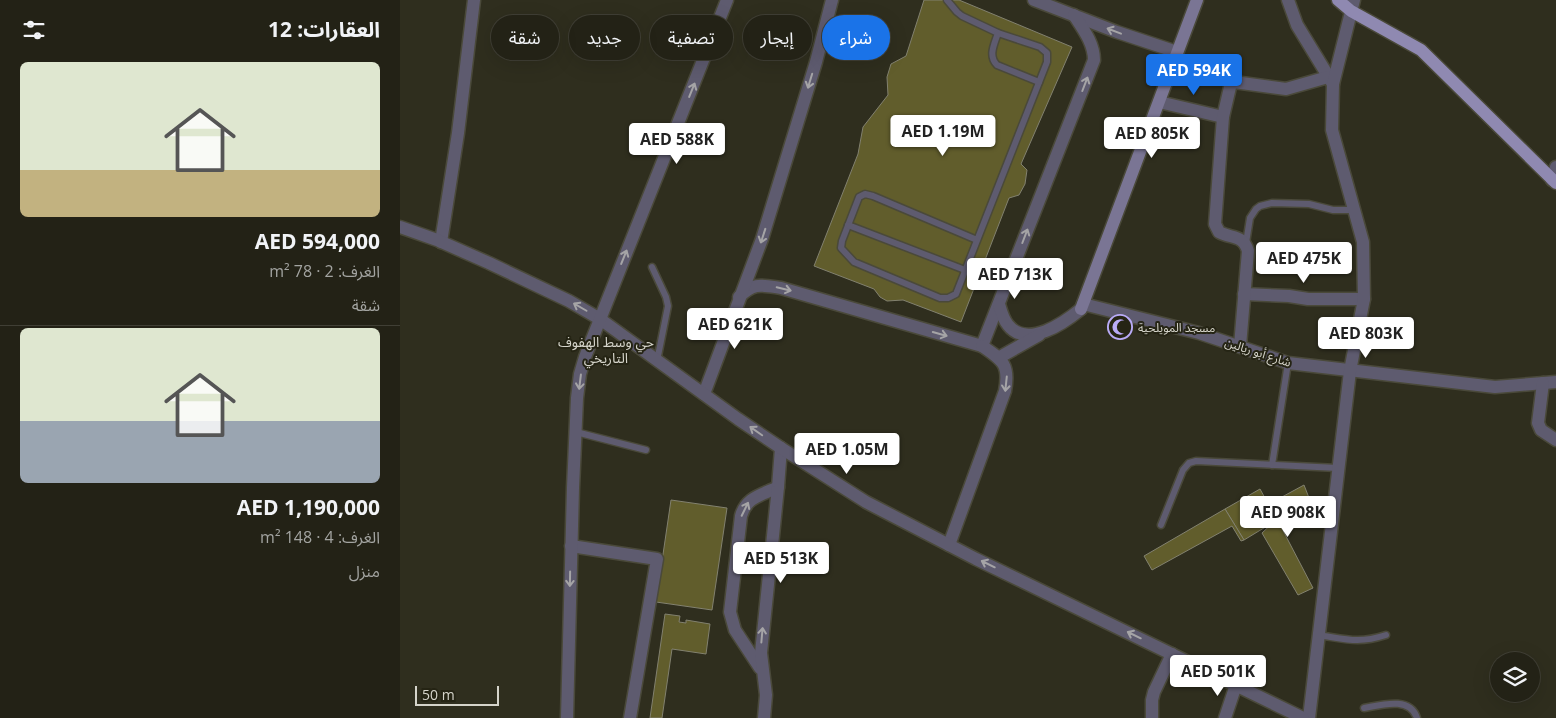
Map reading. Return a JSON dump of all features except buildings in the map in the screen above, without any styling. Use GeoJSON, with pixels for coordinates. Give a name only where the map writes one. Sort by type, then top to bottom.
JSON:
{"type":"FeatureCollection","features":[{"type":"Feature","properties":{"kind":"main road"},"geometry":{"type":"LineString","coordinates":[[1082,306],[1197,0]]}},
{"type":"Feature","properties":{"kind":"main road"},"geometry":{"type":"LineString","coordinates":[[1338,0],[1353,6],[1421,50],[1554,181]]}},
{"type":"Feature","properties":{"kind":"street"},"geometry":{"type":"LineString","coordinates":[[441,242],[458,134],[474,0]]}},
{"type":"Feature","properties":{"kind":"street"},"geometry":{"type":"LineString","coordinates":[[567,718],[571,546],[580,374],[600,319],[727,0]]}},
{"type":"Feature","properties":{"kind":"street"},"geometry":{"type":"LineString","coordinates":[[704,394],[762,239],[816,62],[832,0]]}},
{"type":"Feature","properties":{"kind":"street"},"geometry":{"type":"LineString","coordinates":[[1034,0],[1117,32],[1178,52]]}},
{"type":"Feature","properties":{"kind":"street"},"geometry":{"type":"LineString","coordinates":[[1288,0],[1297,24],[1330,81]]}},
{"type":"Feature","properties":{"kind":"street"},"geometry":{"type":"LineString","coordinates":[[1310,718],[1318,635],[1350,371],[1364,298],[1363,242],[1332,130],[1330,81],[1353,6]]}},
{"type":"Feature","properties":{"kind":"street"},"geometry":{"type":"LineString","coordinates":[[982,346],[1094,60],[1094,50],[1074,15]]}},
{"type":"Feature","properties":{"kind":"street"},"geometry":{"type":"LineString","coordinates":[[1240,346],[1248,251],[1246,243],[1219,232],[1215,224],[1223,117],[1231,83],[1286,89],[1330,81]]}},
{"type":"Feature","properties":{"kind":"street"},"geometry":{"type":"LineString","coordinates":[[1159,102],[1223,117]]}},
{"type":"Feature","properties":{"kind":"street"},"geometry":{"type":"LineString","coordinates":[[1554,181],[1556,167]]}},
{"type":"Feature","properties":{"kind":"street"},"geometry":{"type":"LineString","coordinates":[[400,227],[441,242],[569,301],[600,319],[657,362],[780,448],[866,502],[949,545],[1303,718]]}},
{"type":"Feature","properties":{"kind":"street"},"geometry":{"type":"LineString","coordinates":[[739,297],[748,288],[760,285],[780,288],[982,346],[1000,357],[1005,366],[1007,379],[1005,391],[949,545]]}},
{"type":"Feature","properties":{"kind":"street"},"geometry":{"type":"LineString","coordinates":[[1244,294],[1289,296],[1308,299],[1364,298]]}},
{"type":"Feature","properties":{"kind":"street"},"geometry":{"type":"LineString","coordinates":[[999,304],[1003,317],[1014,331],[1033,336],[1069,320],[1082,306]]}},
{"type":"Feature","properties":{"kind":"street","name":"شارع أبو ريالين"},"geometry":{"type":"LineString","coordinates":[[1082,306],[1199,333],[1288,363],[1495,387],[1556,382]]}},
{"type":"Feature","properties":{"kind":"street"},"geometry":{"type":"LineString","coordinates":[[1000,357],[1041,333]]}},
{"type":"Feature","properties":{"kind":"street"},"geometry":{"type":"LineString","coordinates":[[1543,383],[1538,424],[1540,430],[1556,440]]}},
{"type":"Feature","properties":{"kind":"street"},"geometry":{"type":"LineString","coordinates":[[764,718],[766,695],[762,670],[762,632],[778,487],[780,448]]}},
{"type":"Feature","properties":{"kind":"street"},"geometry":{"type":"LineString","coordinates":[[762,670],[735,630],[730,612],[741,516],[744,506],[750,500],[778,487]]}},
{"type":"Feature","properties":{"kind":"street"},"geometry":{"type":"LineString","coordinates":[[571,546],[657,559],[630,718]]}},
{"type":"Feature","properties":{"kind":"street"},"geometry":{"type":"LineString","coordinates":[[1152,718],[1154,692],[1172,654]]}},
{"type":"Feature","properties":{"kind":"street"},"geometry":{"type":"LineString","coordinates":[[1225,718],[1236,685]]}},
{"type":"Feature","properties":{"kind":"lane"},"geometry":{"type":"LineString","coordinates":[[947,0],[962,16],[998,33],[1040,47],[1047,52],[1047,62],[956,294],[948,298],[940,298],[854,262],[841,248],[859,197],[865,194],[977,240]]}},
{"type":"Feature","properties":{"kind":"lane"},"geometry":{"type":"LineString","coordinates":[[998,33],[992,60],[997,65],[1039,82]]}},
{"type":"Feature","properties":{"kind":"lane"},"geometry":{"type":"LineString","coordinates":[[1246,243],[1250,218],[1260,206],[1272,203],[1309,204],[1333,210],[1354,210]]}},
{"type":"Feature","properties":{"kind":"lane"},"geometry":{"type":"LineString","coordinates":[[848,225],[965,270]]}},
{"type":"Feature","properties":{"kind":"lane"},"geometry":{"type":"LineString","coordinates":[[652,267],[666,297],[668,306],[657,362]]}},
{"type":"Feature","properties":{"kind":"lane"},"geometry":{"type":"LineString","coordinates":[[1272,464],[1288,363]]}},
{"type":"Feature","properties":{"kind":"lane"},"geometry":{"type":"LineString","coordinates":[[576,432],[646,450]]}},
{"type":"Feature","properties":{"kind":"lane"},"geometry":{"type":"LineString","coordinates":[[1161,525],[1183,470],[1189,463],[1196,461],[1338,468]]}},
{"type":"Feature","properties":{"kind":"lane"},"geometry":{"type":"LineString","coordinates":[[1318,635],[1358,641],[1370,640],[1386,635]]}},
{"type":"Feature","properties":{"kind":"lane"},"geometry":{"type":"LineString","coordinates":[[1364,708],[1389,703],[1403,704],[1412,710],[1417,718]]}},
{"type":"Feature","properties":{"kind":"place","name":"مسجد المويلحية"},"geometry":{"type":"Point","coordinates":[1120,327]}},
{"type":"Feature","properties":{"kind":"district","name":"حي وسط الهفوف التاريخي"},"geometry":{"type":"Point","coordinates":[606,350]}}]}
